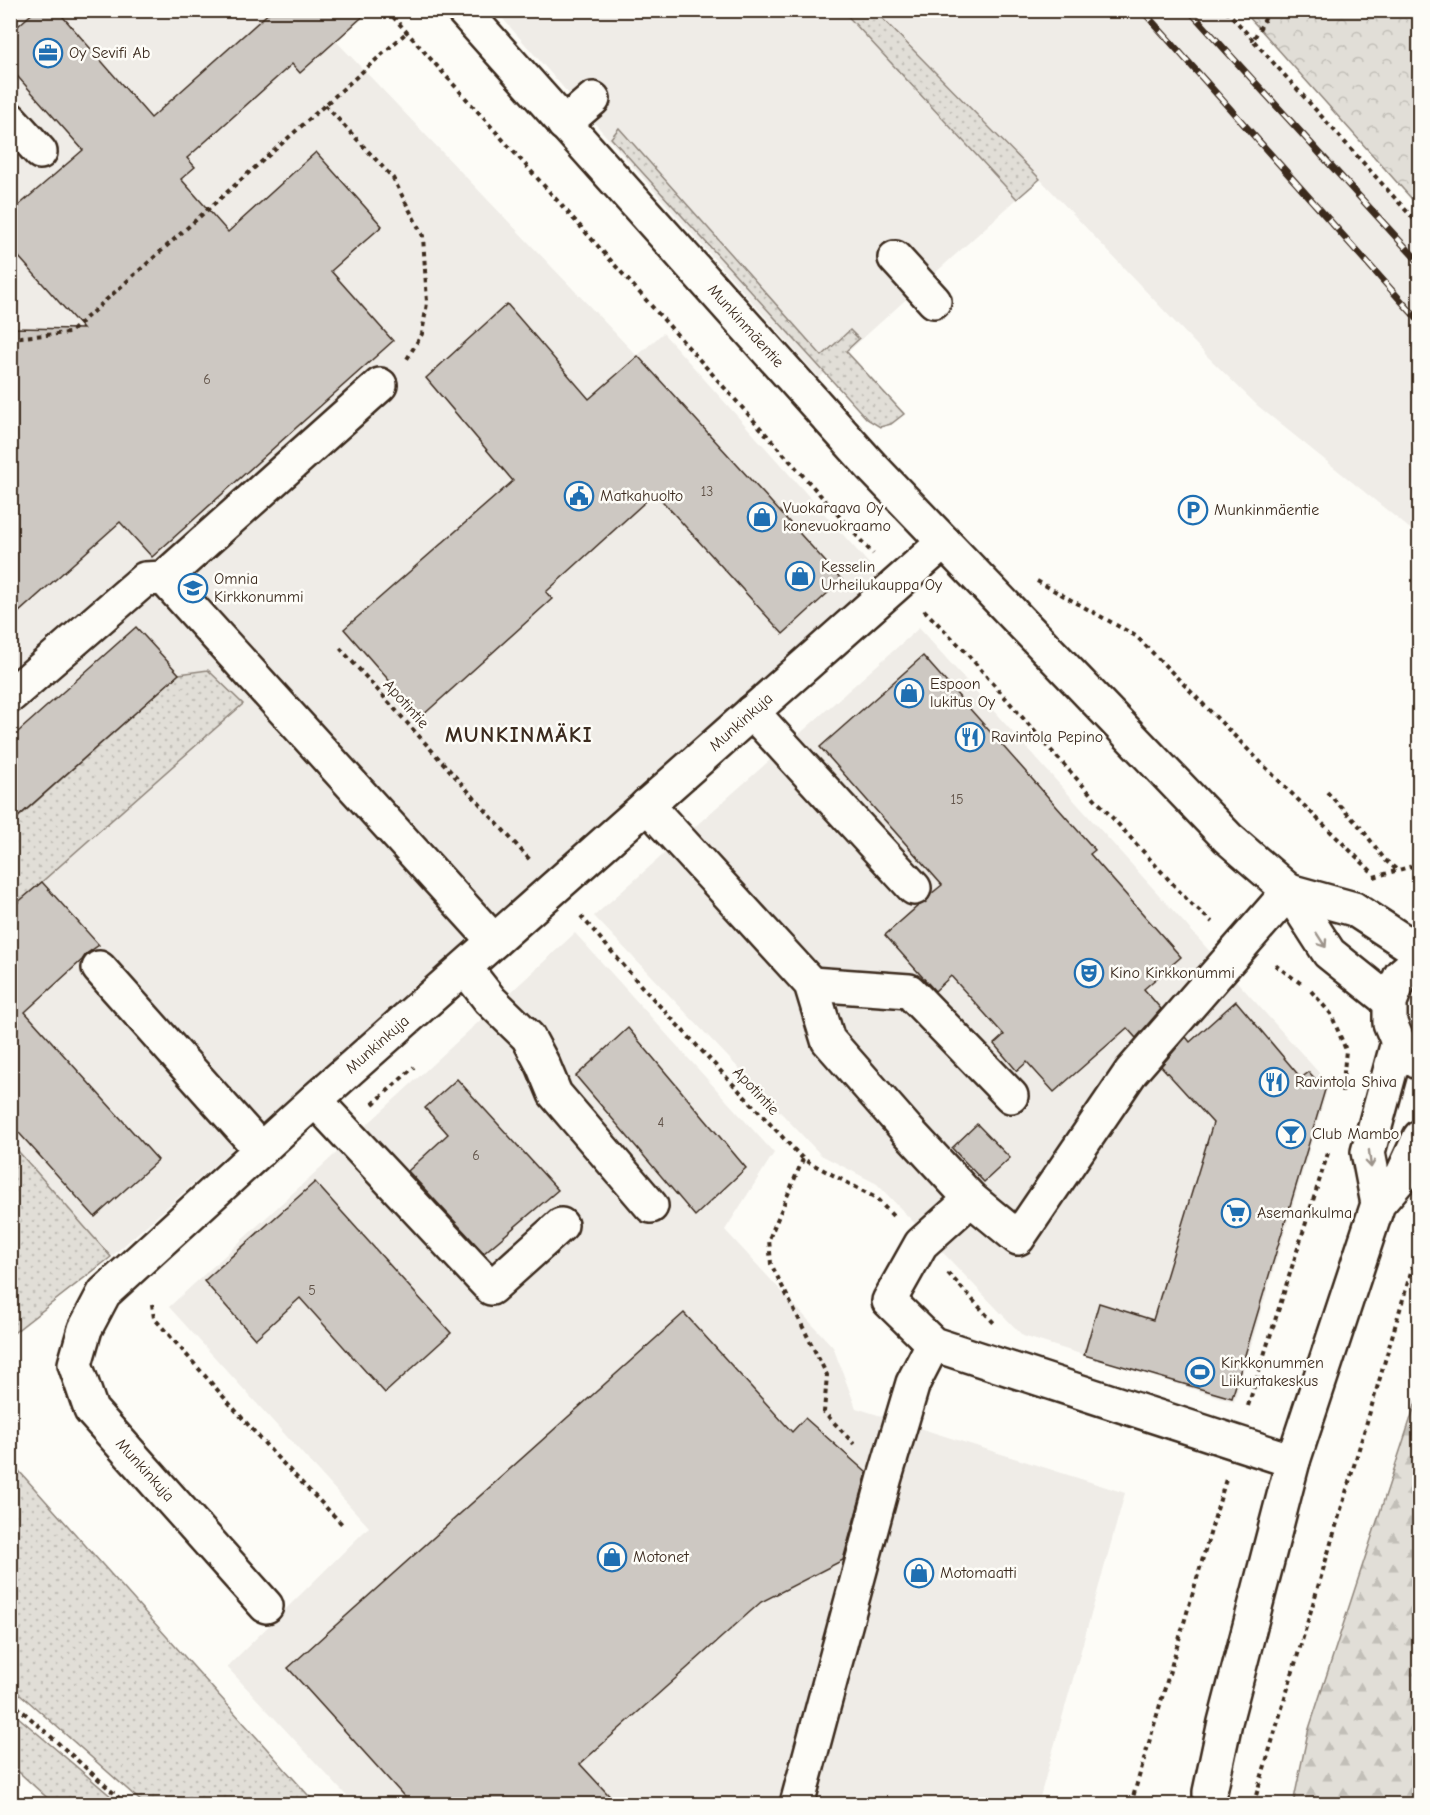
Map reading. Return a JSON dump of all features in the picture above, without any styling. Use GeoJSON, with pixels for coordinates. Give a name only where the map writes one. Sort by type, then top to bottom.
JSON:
{"type":"FeatureCollection","features":[{"type":"Feature","properties":{"kind":"street","name":"Munkinmäentie"},"geometry":{"type":"LineString","coordinates":[[462,10],[872,467],[1228,838],[1288,891],[1329,953],[1390,1002]]}},
{"type":"Feature","properties":{"kind":"street"},"geometry":{"type":"LineString","coordinates":[[564,124],[593,99]]}},
{"type":"Feature","properties":{"kind":"street"},"geometry":{"type":"LineString","coordinates":[[10,119],[40,152]]}},
{"type":"Feature","properties":{"kind":"street"},"geometry":{"type":"LineString","coordinates":[[895,258],[934,301]]}},
{"type":"Feature","properties":{"kind":"street"},"geometry":{"type":"LineString","coordinates":[[10,696],[145,579],[164,578],[380,385]]}},
{"type":"Feature","properties":{"kind":"street","name":"Munkinkuja"},"geometry":{"type":"LineString","coordinates":[[266,1606],[91,1410],[75,1364],[85,1329],[104,1293],[315,1100],[944,542]]}},
{"type":"Feature","properties":{"kind":"street"},"geometry":{"type":"LineString","coordinates":[[164,578],[494,941]]}},
{"type":"Feature","properties":{"kind":"street"},"geometry":{"type":"LineString","coordinates":[[752,712],[914,888]]}},
{"type":"Feature","properties":{"kind":"street"},"geometry":{"type":"LineString","coordinates":[[647,805],[811,984],[828,1040],[907,1130],[971,1198],[1018,1238],[1131,1072],[1288,891]]}},
{"type":"Feature","properties":{"kind":"street","name":"Munkinmäentie"},"geometry":{"type":"LineString","coordinates":[[1288,891],[1354,909],[1419,952]]}},
{"type":"Feature","properties":{"kind":"street"},"geometry":{"type":"LineString","coordinates":[[1378,1204],[1368,1152],[1409,1053],[1390,1023],[1390,1002],[1401,975],[1419,959]]}},
{"type":"Feature","properties":{"kind":"street"},"geometry":{"type":"LineString","coordinates":[[99,968],[261,1150]]}},
{"type":"Feature","properties":{"kind":"street"},"geometry":{"type":"LineString","coordinates":[[465,968],[490,999],[528,1037],[555,1094],[651,1206]]}},
{"type":"Feature","properties":{"kind":"street"},"geometry":{"type":"LineString","coordinates":[[811,984],[909,991],[1011,1096]]}},
{"type":"Feature","properties":{"kind":"street"},"geometry":{"type":"LineString","coordinates":[[315,1100],[491,1288],[561,1225]]}},
{"type":"Feature","properties":{"kind":"street"},"geometry":{"type":"LineString","coordinates":[[1210,1804],[1210,1792],[1225,1722],[1293,1461],[1378,1204],[1402,1176],[1419,1137]]}},
{"type":"Feature","properties":{"kind":"street"},"geometry":{"type":"LineString","coordinates":[[971,1198],[921,1245],[889,1301],[933,1344],[1293,1461]]}},
{"type":"Feature","properties":{"kind":"street"},"geometry":{"type":"LineString","coordinates":[[797,1804],[885,1477],[913,1383],[933,1344]]}},
{"type":"Feature","properties":{"kind":"path"},"geometry":{"type":"LineString","coordinates":[[1226,10],[1419,226]]}},
{"type":"Feature","properties":{"kind":"path"},"geometry":{"type":"LineString","coordinates":[[1253,40],[1270,10]]}},
{"type":"Feature","properties":{"kind":"path"},"geometry":{"type":"LineString","coordinates":[[10,339],[69,333],[407,32]]}},
{"type":"Feature","properties":{"kind":"path"},"geometry":{"type":"LineString","coordinates":[[325,105],[393,178],[423,236],[427,303],[422,334],[409,358],[380,385]]}},
{"type":"Feature","properties":{"kind":"path"},"geometry":{"type":"LineString","coordinates":[[1035,580],[1136,636],[1283,785],[1382,881]]}},
{"type":"Feature","properties":{"kind":"path","name":"Apotintie"},"geometry":{"type":"LineString","coordinates":[[340,648],[582,916],[643,988],[803,1159],[876,1198],[997,1325]]}},
{"type":"Feature","properties":{"kind":"path"},"geometry":{"type":"LineString","coordinates":[[1327,792],[1396,870]]}},
{"type":"Feature","properties":{"kind":"path"},"geometry":{"type":"LineString","coordinates":[[1368,885],[1376,876],[1419,864]]}},
{"type":"Feature","properties":{"kind":"path"},"geometry":{"type":"LineString","coordinates":[[573,924],[590,909]]}},
{"type":"Feature","properties":{"kind":"path"},"geometry":{"type":"LineString","coordinates":[[344,1131],[421,1061]]}},
{"type":"Feature","properties":{"kind":"path"},"geometry":{"type":"LineString","coordinates":[[803,1159],[770,1239],[771,1264],[827,1375],[824,1412],[885,1477]]}},
{"type":"Feature","properties":{"kind":"path"},"geometry":{"type":"LineString","coordinates":[[1255,1804],[1419,1241]]}},
{"type":"Feature","properties":{"kind":"path"},"geometry":{"type":"LineString","coordinates":[[156,1297],[151,1305],[154,1318],[273,1453],[342,1524]]}},
{"type":"Feature","properties":{"kind":"path"},"geometry":{"type":"LineString","coordinates":[[1238,1404],[1249,1404]]}},
{"type":"Feature","properties":{"kind":"path"},"geometry":{"type":"LineString","coordinates":[[10,1700],[126,1804]]}},
{"type":"Feature","properties":{"kind":"shaded area"},"geometry":{"type":"Polygon","coordinates":[[[10,11],[364,11],[367,14],[336,41],[637,356],[663,333],[879,575],[111,1257],[11,1143],[10,11]]]}},
{"type":"Feature","properties":{"kind":"shaded area"},"geometry":{"type":"Polygon","coordinates":[[[496,11],[843,11],[1017,199],[819,378],[496,11]]]}},
{"type":"Feature","properties":{"kind":"shaded area"},"geometry":{"type":"Polygon","coordinates":[[[875,11],[1226,11],[1419,226],[1419,536],[1258,406],[1207,356],[1040,179],[875,11]]]}},
{"type":"Feature","properties":{"kind":"shaded area"},"geometry":{"type":"Polygon","coordinates":[[[919,628],[1329,1084],[1234,1402],[1023,1336],[877,1184],[821,1155],[594,916],[919,628]]]}},
{"type":"Feature","properties":{"kind":"shaded area"},"geometry":{"type":"Polygon","coordinates":[[[575,933],[774,1153],[725,1230],[833,1347],[856,1408],[1125,1493],[1038,1804],[354,1804],[227,1667],[369,1527],[169,1307],[575,933]]]}},
{"type":"Feature","properties":{"kind":"green space"},"geometry":{"type":"Polygon","coordinates":[[[843,11],[875,11],[1040,179],[1017,199],[843,11]]]}},
{"type":"Feature","properties":{"kind":"green space"},"geometry":{"type":"Polygon","coordinates":[[[1243,11],[1419,11],[1419,207],[1260,29],[1243,11]]]}},
{"type":"Feature","properties":{"kind":"green space"},"geometry":{"type":"Polygon","coordinates":[[[619,128],[822,356],[850,330],[859,339],[846,351],[904,414],[891,424],[880,427],[867,419],[611,138],[619,128]]]}},
{"type":"Feature","properties":{"kind":"green space"},"geometry":{"type":"Polygon","coordinates":[[[208,670],[243,704],[11,909],[11,824],[179,674],[208,670]]]}},
{"type":"Feature","properties":{"kind":"green space"},"geometry":{"type":"Polygon","coordinates":[[[11,1143],[111,1257],[10,1335],[11,1143]]]}},
{"type":"Feature","properties":{"kind":"green space"},"geometry":{"type":"Polygon","coordinates":[[[1419,1393],[1419,1804],[1293,1804],[1308,1732],[1419,1393]]]}},
{"type":"Feature","properties":{"kind":"green space"},"geometry":{"type":"Polygon","coordinates":[[[10,1462],[316,1804],[144,1804],[11,1686],[10,1462]]]}},
{"type":"Feature","properties":{"kind":"green space"},"geometry":{"type":"Polygon","coordinates":[[[10,1710],[120,1804],[54,1804],[11,1765],[10,1710]]]}},
{"type":"Feature","properties":{"kind":"building"},"geometry":{"type":"Polygon","coordinates":[[[36,10],[57,10],[151,118],[272,10],[370,10],[300,73],[292,64],[187,158],[195,167],[181,179],[228,232],[316,152],[382,226],[331,271],[393,341],[152,557],[120,522],[10,620],[10,328],[83,329],[10,247],[10,213],[83,150],[10,68],[10,33],[36,10]]]}},
{"type":"Feature","properties":{"kind":"building"},"geometry":{"type":"Polygon","coordinates":[[[507,304],[589,399],[638,356],[842,580],[783,634],[655,493],[546,592],[552,599],[421,717],[344,629],[513,481],[426,378],[507,304]]]}},
{"type":"Feature","properties":{"kind":"building"},"geometry":{"type":"Polygon","coordinates":[[[136,627],[179,674],[10,824],[10,739],[136,627]]]}},
{"type":"Feature","properties":{"kind":"building"},"geometry":{"type":"Polygon","coordinates":[[[923,656],[1095,850],[1090,854],[1181,957],[1144,989],[1161,1009],[1136,1038],[1127,1028],[1054,1092],[1027,1062],[1017,1071],[994,1044],[1004,1035],[951,976],[935,991],[885,935],[918,906],[926,902],[931,894],[942,885],[820,747],[923,656]]]}},
{"type":"Feature","properties":{"kind":"building"},"geometry":{"type":"Polygon","coordinates":[[[42,882],[99,945],[86,954],[25,1012],[158,1160],[95,1217],[10,1123],[10,909],[42,882]]]}},
{"type":"Feature","properties":{"kind":"building","name":"Asemankulma"},"geometry":{"type":"Polygon","coordinates":[[[1236,1001],[1301,1078],[1309,1072],[1325,1090],[1232,1398],[1084,1355],[1099,1303],[1153,1320],[1213,1123],[1161,1066],[1186,1037],[1190,1042],[1236,1001]]]}},
{"type":"Feature","properties":{"kind":"building"},"geometry":{"type":"Polygon","coordinates":[[[628,1028],[746,1168],[695,1216],[576,1076],[628,1028]]]}},
{"type":"Feature","properties":{"kind":"building"},"geometry":{"type":"Polygon","coordinates":[[[457,1079],[558,1190],[484,1253],[408,1171],[448,1134],[425,1108],[457,1079]]]}},
{"type":"Feature","properties":{"kind":"building"},"geometry":{"type":"Polygon","coordinates":[[[977,1124],[1010,1158],[984,1182],[952,1148],[977,1124]]]}},
{"type":"Feature","properties":{"kind":"building"},"geometry":{"type":"Polygon","coordinates":[[[315,1182],[451,1333],[385,1393],[300,1298],[255,1339],[204,1281],[315,1182]]]}},
{"type":"Feature","properties":{"kind":"building","name":"Motonet"},"geometry":{"type":"Polygon","coordinates":[[[684,1313],[792,1432],[805,1418],[867,1473],[843,1560],[761,1602],[580,1764],[617,1804],[411,1804],[288,1668],[684,1313]]]}},
{"type":"Feature","properties":{"kind":"railway"},"geometry":{"type":"LineString","coordinates":[[1142,10],[1420,322]]}},
{"type":"Feature","properties":{"kind":"railway"},"geometry":{"type":"LineString","coordinates":[[1189,10],[1420,263]]}},
{"type":"Feature","properties":{"kind":"place","name":"Oy Sevifi Ab"},"geometry":{"type":"Point","coordinates":[48,53]}},
{"type":"Feature","properties":{"kind":"place","name":"Matkahuolto"},"geometry":{"type":"Point","coordinates":[579,496]}},
{"type":"Feature","properties":{"kind":"place","name":"Munkinmäentie"},"geometry":{"type":"Point","coordinates":[1193,510]}},
{"type":"Feature","properties":{"kind":"place","name":"Vuokaraava Oy konevuokraamo"},"geometry":{"type":"Point","coordinates":[762,517]}},
{"type":"Feature","properties":{"kind":"place","name":"Kesselin Urheilukauppa Oy"},"geometry":{"type":"Point","coordinates":[800,576]}},
{"type":"Feature","properties":{"kind":"place","name":"Omnia Kirkkonummi"},"geometry":{"type":"Point","coordinates":[193,588]}},
{"type":"Feature","properties":{"kind":"place","name":"Espoon lukitus Oy"},"geometry":{"type":"Point","coordinates":[909,693]}},
{"type":"Feature","properties":{"kind":"place","name":"Ravintola Pepino"},"geometry":{"type":"Point","coordinates":[970,737]}},
{"type":"Feature","properties":{"kind":"place","name":"Kino Kirkkonummi"},"geometry":{"type":"Point","coordinates":[1089,973]}},
{"type":"Feature","properties":{"kind":"place","name":"Ravintola Shiva"},"geometry":{"type":"Point","coordinates":[1274,1082]}},
{"type":"Feature","properties":{"kind":"place","name":"Club Mambo"},"geometry":{"type":"Point","coordinates":[1291,1134]}},
{"type":"Feature","properties":{"kind":"place","name":"Asemankulma"},"geometry":{"type":"Point","coordinates":[1236,1213]}},
{"type":"Feature","properties":{"kind":"place","name":"Kirkkonummen Liikuntakeskus"},"geometry":{"type":"Point","coordinates":[1200,1372]}},
{"type":"Feature","properties":{"kind":"place","name":"Motonet"},"geometry":{"type":"Point","coordinates":[612,1557]}},
{"type":"Feature","properties":{"kind":"place","name":"Motomaatti"},"geometry":{"type":"Point","coordinates":[919,1573]}},
{"type":"Feature","properties":{"kind":"district","name":"MUNKINMÄKI"},"geometry":{"type":"Point","coordinates":[519,735]}}]}
